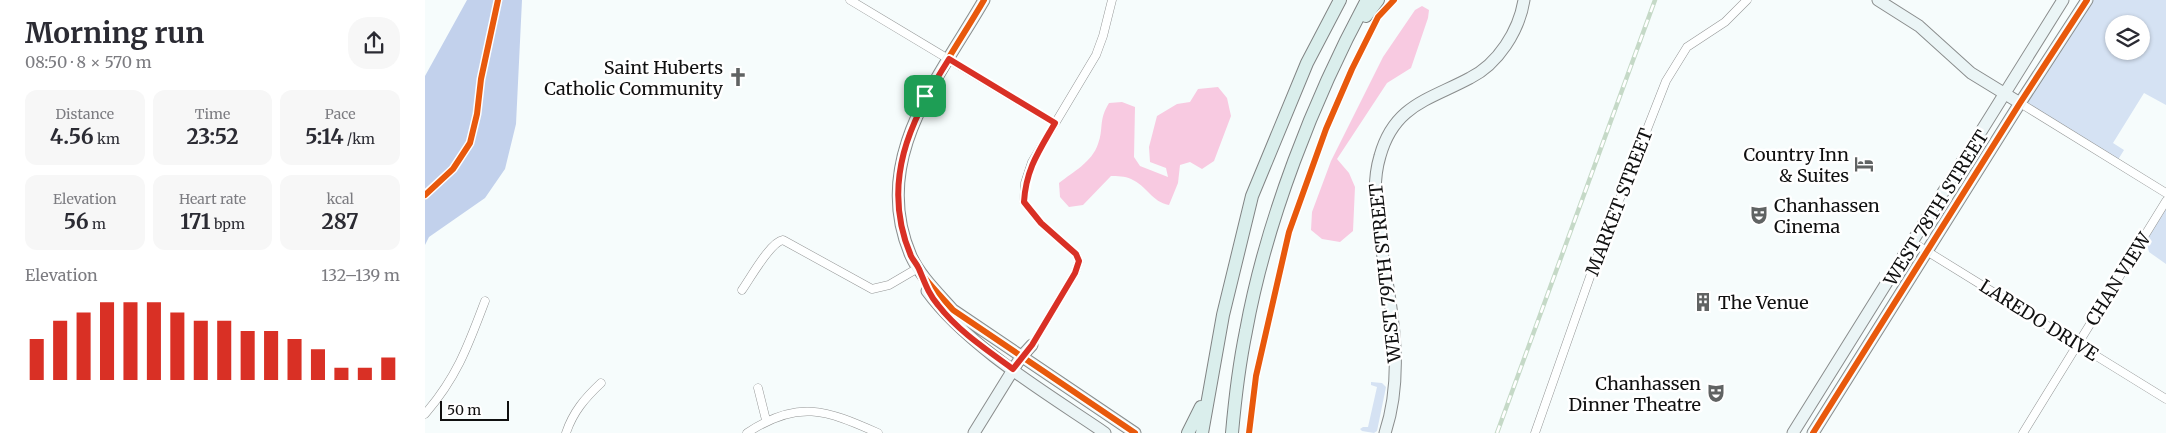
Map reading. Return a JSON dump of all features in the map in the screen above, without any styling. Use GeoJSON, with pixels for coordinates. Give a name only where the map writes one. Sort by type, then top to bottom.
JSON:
{"type":"FeatureCollection","features":[{"type":"Feature","properties":{"kind":"main road"},"geometry":{"type":"LineString","coordinates":[[1232,433],[1246,330],[1272,224],[1316,108],[1367,0]]}},
{"type":"Feature","properties":{"kind":"main road"},"geometry":{"type":"LineString","coordinates":[[1342,52],[1378,0]]}},
{"type":"Feature","properties":{"kind":"main road"},"geometry":{"type":"LineString","coordinates":[[1202,433],[1209,384],[1223,315],[1252,196],[1307,63],[1338,3]]}},
{"type":"Feature","properties":{"kind":"main road"},"geometry":{"type":"LineString","coordinates":[[1188,433],[1197,417],[1209,384]]}},
{"type":"Feature","properties":{"kind":"street"},"geometry":{"type":"LineString","coordinates":[[850,0],[1055,123]]}},
{"type":"Feature","properties":{"kind":"street"},"geometry":{"type":"LineString","coordinates":[[984,0],[925,96],[911,128],[899,175],[899,207],[903,232],[911,257],[953,310],[1135,433]]}},
{"type":"Feature","properties":{"kind":"street"},"geometry":{"type":"LineString","coordinates":[[974,433],[1013,369],[1032,345],[1075,273],[1079,261],[1076,254],[1041,223],[1024,202],[1025,183],[1032,162],[1099,46],[1112,0]]}},
{"type":"Feature","properties":{"kind":"street","name":"WEST 79TH STREET"},"geometry":{"type":"LineString","coordinates":[[1385,433],[1395,378],[1395,352],[1393,313],[1376,214],[1376,173],[1380,155],[1396,122],[1411,108],[1425,98],[1471,78],[1487,68],[1503,49],[1517,26],[1524,0]]}},
{"type":"Feature","properties":{"kind":"street","name":"MARKET STREET"},"geometry":{"type":"LineString","coordinates":[[1535,433],[1598,254],[1666,81],[1687,48],[1725,22],[1747,0]]}},
{"type":"Feature","properties":{"kind":"street"},"geometry":{"type":"LineString","coordinates":[[1878,0],[1919,26],[1971,73],[2166,193]]}},
{"type":"Feature","properties":{"kind":"street","name":"WEST 78TH STREET"},"geometry":{"type":"LineString","coordinates":[[1793,433],[2063,0]]}},
{"type":"Feature","properties":{"kind":"street","name":"WEST 78TH STREET"},"geometry":{"type":"LineString","coordinates":[[1813,433],[2019,103],[2087,0]]}},
{"type":"Feature","properties":{"kind":"street","name":"CHAN VIEW"},"geometry":{"type":"LineString","coordinates":[[2023,433],[2166,201]]}},
{"type":"Feature","properties":{"kind":"street"},"geometry":{"type":"LineString","coordinates":[[742,290],[771,247],[778,241],[783,240],[872,289],[889,285],[918,268]]}},
{"type":"Feature","properties":{"kind":"street","name":"LAREDO DRIVE"},"geometry":{"type":"LineString","coordinates":[[1912,242],[2166,399]]}},
{"type":"Feature","properties":{"kind":"street"},"geometry":{"type":"LineString","coordinates":[[918,268],[925,288],[938,306],[961,329],[1013,369],[1105,433]]}},
{"type":"Feature","properties":{"kind":"street"},"geometry":{"type":"LineString","coordinates":[[425,414],[442,395],[462,361],[485,301]]}},
{"type":"Feature","properties":{"kind":"street"},"geometry":{"type":"LineString","coordinates":[[566,433],[572,416],[583,401],[601,383]]}},
{"type":"Feature","properties":{"kind":"street"},"geometry":{"type":"LineString","coordinates":[[759,388],[766,420]]}},
{"type":"Feature","properties":{"kind":"street"},"geometry":{"type":"LineString","coordinates":[[747,433],[766,420],[789,413],[815,411],[850,421],[873,432]]}},
{"type":"Feature","properties":{"kind":"shaded area"},"geometry":{"type":"Polygon","coordinates":[[[467,0],[522,0],[516,124],[505,169],[485,198],[429,237],[425,245],[425,76],[467,0]]]}},
{"type":"Feature","properties":{"kind":"shaded area"},"geometry":{"type":"Polygon","coordinates":[[[2085,0],[2166,0],[2166,105],[2144,93],[2113,143],[2124,150],[2116,163],[2020,103],[2085,0]]]}},
{"type":"Feature","properties":{"kind":"shaded area"},"geometry":{"type":"Polygon","coordinates":[[[1422,6],[1429,10],[1428,18],[1411,68],[1387,83],[1337,159],[1349,173],[1355,187],[1353,231],[1340,242],[1322,239],[1311,230],[1312,212],[1331,161],[1383,57],[1415,10],[1422,6]]]}},
{"type":"Feature","properties":{"kind":"shaded area"},"geometry":{"type":"Polygon","coordinates":[[[1218,87],[1227,98],[1231,116],[1214,161],[1202,169],[1190,162],[1180,165],[1178,183],[1169,205],[1158,201],[1137,182],[1118,176],[1111,176],[1083,205],[1069,207],[1060,197],[1059,183],[1081,166],[1095,150],[1100,138],[1103,115],[1109,103],[1122,102],[1135,107],[1134,157],[1140,166],[1168,177],[1166,168],[1150,162],[1149,147],[1157,116],[1177,104],[1190,102],[1198,89],[1218,87]]]}},
{"type":"Feature","properties":{"kind":"shaded area"},"geometry":{"type":"Polygon","coordinates":[[[2166,201],[2166,264],[2149,252],[2145,236],[2166,201]]]}},
{"type":"Feature","properties":{"kind":"shaded area"},"geometry":{"type":"Polygon","coordinates":[[[1371,382],[1382,383],[1386,387],[1377,431],[1374,433],[1360,429],[1368,427],[1377,387],[1371,385],[1371,382]]]}},
{"type":"Feature","properties":{"kind":"railway"},"geometry":{"type":"LineString","coordinates":[[1497,433],[1655,0]]}},
{"type":"Feature","properties":{"kind":"cycle path"},"geometry":{"type":"LineString","coordinates":[[425,195],[453,169],[470,143],[477,114],[481,79],[498,0]]}},
{"type":"Feature","properties":{"kind":"cycle path"},"geometry":{"type":"LineString","coordinates":[[984,0],[930,90],[915,121],[904,153],[898,186],[900,221],[911,256],[925,278],[953,310],[1135,433]]}},
{"type":"Feature","properties":{"kind":"cycle path"},"geometry":{"type":"LineString","coordinates":[[1249,433],[1256,376],[1289,232],[1326,129],[1352,69],[1378,17],[1394,0]]}},
{"type":"Feature","properties":{"kind":"cycle path"},"geometry":{"type":"LineString","coordinates":[[1813,433],[2020,103],[2087,0]]}},
{"type":"Feature","properties":{"kind":"place","name":"Saint Huberts Catholic Community"},"geometry":{"type":"Point","coordinates":[738,77]}},
{"type":"Feature","properties":{"kind":"place","name":"Country Inn & Suites"},"geometry":{"type":"Point","coordinates":[1864,164]}},
{"type":"Feature","properties":{"kind":"place","name":"Chanhassen Cinema"},"geometry":{"type":"Point","coordinates":[1759,215]}},
{"type":"Feature","properties":{"kind":"place","name":"The Venue"},"geometry":{"type":"Point","coordinates":[1703,302]}},
{"type":"Feature","properties":{"kind":"place","name":"Chanhassen Dinner Theatre"},"geometry":{"type":"Point","coordinates":[1716,393]}},
{"type":"Feature","properties":{"kind":"route"},"geometry":{"type":"LineString","coordinates":[[949,59],[1055,123],[1032,162],[1025,183],[1024,202],[1041,223],[1076,254],[1079,261],[1075,273],[1032,345],[1013,369],[961,329],[938,306],[925,288],[918,268],[911,257],[903,232],[899,207],[899,175],[911,128],[925,96],[949,59]]}}]}
